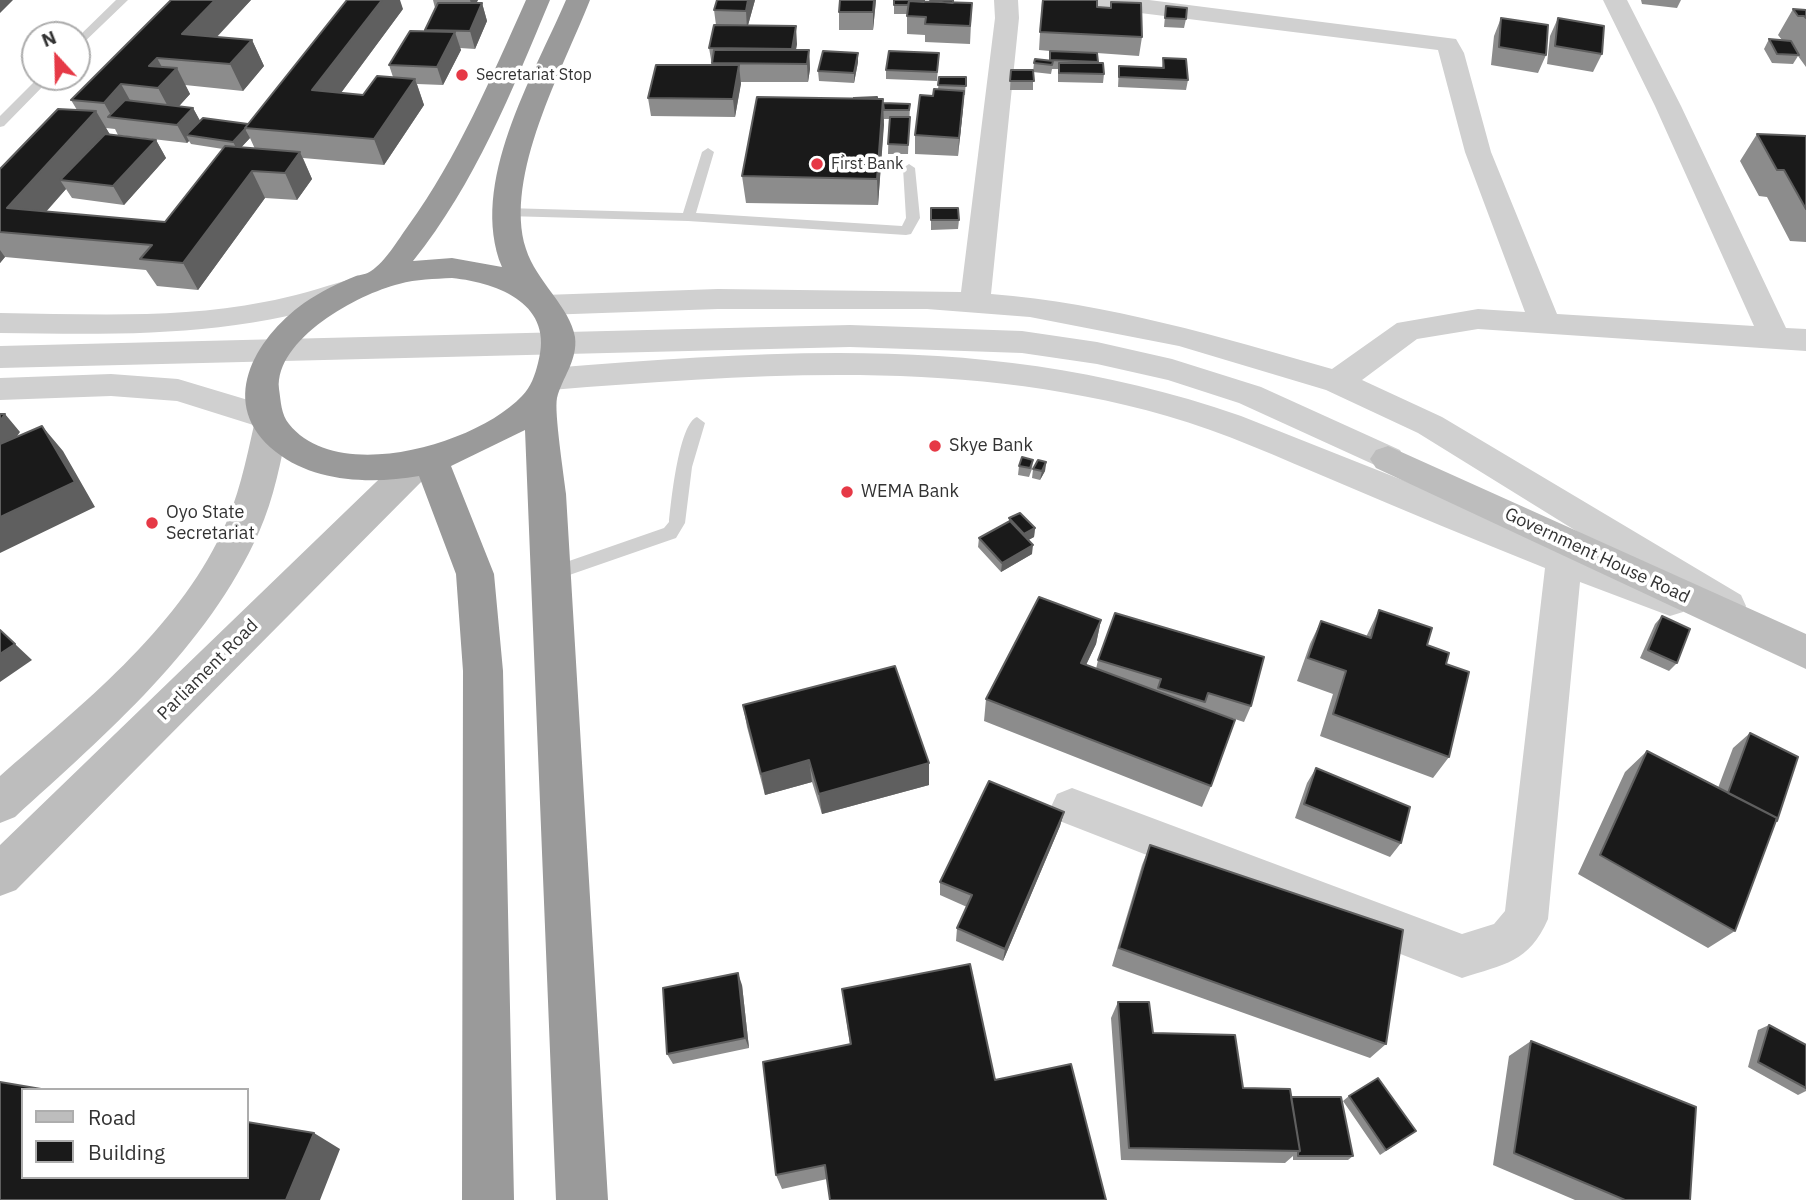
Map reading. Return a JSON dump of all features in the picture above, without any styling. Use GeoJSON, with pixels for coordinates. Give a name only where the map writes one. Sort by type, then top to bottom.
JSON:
{"type":"FeatureCollection","features":[{"type":"Feature","properties":{"kind":"highway"},"geometry":{"type":"LineString","coordinates":[[371,281],[430,220],[454,183],[477,140],[538,0]]}},
{"type":"Feature","properties":{"kind":"highway"},"geometry":{"type":"LineString","coordinates":[[578,0],[513,158],[506,212],[508,237],[514,257],[559,339],[545,388],[582,1200]]}},
{"type":"Feature","properties":{"kind":"highway"},"geometry":{"type":"LineString","coordinates":[[539,300],[504,278],[468,270],[426,269],[371,281],[313,310],[279,343],[262,380],[269,421],[293,448],[328,463],[370,469],[424,463],[511,425],[545,388]]}},
{"type":"Feature","properties":{"kind":"highway"},"geometry":{"type":"LineString","coordinates":[[424,463],[475,574],[479,600],[483,671],[488,1200]]}},
{"type":"Feature","properties":{"kind":"main road"},"geometry":{"type":"LineString","coordinates":[[0,803],[121,690],[207,590],[239,535],[263,468],[269,421]]}},
{"type":"Feature","properties":{"kind":"main road","name":"Government House Road"},"geometry":{"type":"LineString","coordinates":[[1388,459],[1802,650]]}},
{"type":"Feature","properties":{"kind":"main road","name":"Parliament Road"},"geometry":{"type":"LineString","coordinates":[[0,876],[424,463]]}},
{"type":"Feature","properties":{"kind":"street"},"geometry":{"type":"LineString","coordinates":[[975,303],[1007,18],[1006,0]]}},
{"type":"Feature","properties":{"kind":"street"},"geometry":{"type":"LineString","coordinates":[[1092,0],[1447,44],[1452,52],[1478,152],[1545,323]]}},
{"type":"Feature","properties":{"kind":"street"},"geometry":{"type":"LineString","coordinates":[[1615,0],[1668,106],[1775,338]]}},
{"type":"Feature","properties":{"kind":"street"},"geometry":{"type":"LineString","coordinates":[[0,323],[145,324],[218,320],[277,312],[371,281]]}},
{"type":"Feature","properties":{"kind":"street"},"geometry":{"type":"LineString","coordinates":[[539,300],[927,299],[1030,307],[1124,323],[1270,360],[1337,382],[1430,425],[1802,650]]}},
{"type":"Feature","properties":{"kind":"street"},"geometry":{"type":"LineString","coordinates":[[1337,382],[1408,330],[1478,319],[1806,341]]}},
{"type":"Feature","properties":{"kind":"street"},"geometry":{"type":"LineString","coordinates":[[0,357],[850,336],[1022,342],[1097,353],[1172,370],[1250,395],[1388,459]]}},
{"type":"Feature","properties":{"kind":"street"},"geometry":{"type":"LineString","coordinates":[[545,388],[711,367],[871,362],[988,369],[1149,399],[1232,425],[1564,562],[1802,650]]}},
{"type":"Feature","properties":{"kind":"street"},"geometry":{"type":"LineString","coordinates":[[0,389],[111,385],[178,390],[269,421]]}},
{"type":"Feature","properties":{"kind":"street"},"geometry":{"type":"LineString","coordinates":[[1072,807],[1462,956],[1508,941],[1527,919],[1564,562]]}},
{"type":"Feature","properties":{"kind":"lane"},"geometry":{"type":"LineString","coordinates":[[91,31],[122,0]]}},
{"type":"Feature","properties":{"kind":"lane"},"geometry":{"type":"LineString","coordinates":[[0,124],[32,91]]}},
{"type":"Feature","properties":{"kind":"lane"},"geometry":{"type":"LineString","coordinates":[[688,217],[708,152]]}},
{"type":"Feature","properties":{"kind":"lane"},"geometry":{"type":"LineString","coordinates":[[506,212],[688,217],[906,230],[913,218],[909,168]]}},
{"type":"Feature","properties":{"kind":"lane"},"geometry":{"type":"LineString","coordinates":[[552,574],[670,533],[677,523],[684,467],[697,423]]}},
{"type":"Feature","properties":{"kind":"building"},"geometry":{"type":"Polygon","coordinates":[[[171,0],[215,0],[182,34],[252,40],[230,64],[157,58],[149,66],[177,68],[158,88],[121,84],[104,103],[71,100],[80,91],[91,91],[91,80],[171,0]]]}},
{"type":"Feature","properties":{"kind":"building"},"geometry":{"type":"Polygon","coordinates":[[[347,0],[382,0],[312,90],[363,95],[377,76],[415,79],[374,139],[245,128],[347,0]]]}},
{"type":"Feature","properties":{"kind":"building"},"geometry":{"type":"Polygon","coordinates":[[[717,0],[748,0],[746,11],[714,10],[717,0]]]}},
{"type":"Feature","properties":{"kind":"building"},"geometry":{"type":"Polygon","coordinates":[[[840,0],[874,0],[873,12],[839,12],[840,0]]]}},
{"type":"Feature","properties":{"kind":"building"},"geometry":{"type":"Polygon","coordinates":[[[894,0],[924,0],[924,2],[909,1],[908,5],[894,5],[894,0]]]}},
{"type":"Feature","properties":{"kind":"building"},"geometry":{"type":"Polygon","coordinates":[[[953,0],[953,3],[930,1],[953,0]]]}},
{"type":"Feature","properties":{"kind":"building"},"geometry":{"type":"Polygon","coordinates":[[[1043,0],[1097,0],[1097,7],[1111,8],[1111,2],[1141,3],[1142,37],[1040,32],[1043,0]]]}},
{"type":"Feature","properties":{"kind":"building"},"geometry":{"type":"Polygon","coordinates":[[[909,1],[972,3],[970,26],[925,24],[926,17],[907,16],[909,1]]]}},
{"type":"Feature","properties":{"kind":"building"},"geometry":{"type":"Polygon","coordinates":[[[438,3],[482,3],[470,31],[425,30],[438,3]]]}},
{"type":"Feature","properties":{"kind":"building"},"geometry":{"type":"Polygon","coordinates":[[[1166,6],[1187,8],[1186,19],[1165,18],[1166,6]]]}},
{"type":"Feature","properties":{"kind":"building"},"geometry":{"type":"Polygon","coordinates":[[[1793,9],[1806,10],[1806,18],[1798,16],[1793,9]]]}},
{"type":"Feature","properties":{"kind":"building"},"geometry":{"type":"Polygon","coordinates":[[[1501,18],[1548,25],[1546,55],[1499,47],[1501,18]]]}},
{"type":"Feature","properties":{"kind":"building"},"geometry":{"type":"Polygon","coordinates":[[[1558,18],[1604,26],[1602,54],[1555,46],[1558,18]]]}},
{"type":"Feature","properties":{"kind":"building"},"geometry":{"type":"Polygon","coordinates":[[[714,25],[796,26],[792,49],[709,48],[714,25]]]}},
{"type":"Feature","properties":{"kind":"building"},"geometry":{"type":"Polygon","coordinates":[[[410,31],[455,32],[437,67],[389,65],[410,31]]]}},
{"type":"Feature","properties":{"kind":"building"},"geometry":{"type":"Polygon","coordinates":[[[1769,39],[1791,41],[1799,55],[1777,54],[1769,39]]]}},
{"type":"Feature","properties":{"kind":"building"},"geometry":{"type":"Polygon","coordinates":[[[714,50],[809,50],[807,64],[712,63],[714,50]]]}},
{"type":"Feature","properties":{"kind":"building"},"geometry":{"type":"Polygon","coordinates":[[[823,51],[858,53],[854,73],[818,71],[823,51]]]}},
{"type":"Feature","properties":{"kind":"building"},"geometry":{"type":"Polygon","coordinates":[[[889,51],[939,53],[937,72],[886,70],[889,51]]]}},
{"type":"Feature","properties":{"kind":"building"},"geometry":{"type":"Polygon","coordinates":[[[1050,51],[1097,53],[1098,62],[1050,60],[1050,51]]]}},
{"type":"Feature","properties":{"kind":"building"},"geometry":{"type":"Polygon","coordinates":[[[1163,58],[1186,59],[1188,80],[1119,77],[1119,66],[1164,68],[1163,58]]]}},
{"type":"Feature","properties":{"kind":"building"},"geometry":{"type":"Polygon","coordinates":[[[1035,59],[1053,61],[1052,65],[1034,63],[1035,59]]]}},
{"type":"Feature","properties":{"kind":"building"},"geometry":{"type":"Polygon","coordinates":[[[1059,63],[1103,63],[1104,74],[1059,73],[1059,63]]]}},
{"type":"Feature","properties":{"kind":"building"},"geometry":{"type":"Polygon","coordinates":[[[656,65],[739,65],[733,99],[648,98],[656,65]]]}},
{"type":"Feature","properties":{"kind":"building"},"geometry":{"type":"Polygon","coordinates":[[[1011,70],[1033,70],[1034,81],[1010,81],[1011,70]]]}},
{"type":"Feature","properties":{"kind":"building"},"geometry":{"type":"Polygon","coordinates":[[[939,77],[966,77],[966,86],[938,85],[939,77]]]}},
{"type":"Feature","properties":{"kind":"building"},"geometry":{"type":"Polygon","coordinates":[[[934,89],[964,91],[959,138],[915,135],[920,95],[933,96],[934,89]]]}},
{"type":"Feature","properties":{"kind":"building","name":"First Bank"},"geometry":{"type":"Polygon","coordinates":[[[757,97],[883,99],[877,179],[742,176],[757,97]]]}},
{"type":"Feature","properties":{"kind":"building"},"geometry":{"type":"Polygon","coordinates":[[[125,100],[193,108],[177,125],[108,117],[125,100]]]}},
{"type":"Feature","properties":{"kind":"building"},"geometry":{"type":"Polygon","coordinates":[[[883,103],[910,104],[909,110],[884,110],[883,103]]]}},
{"type":"Feature","properties":{"kind":"building"},"geometry":{"type":"Polygon","coordinates":[[[58,109],[96,111],[7,208],[165,222],[225,146],[300,152],[285,173],[252,171],[183,263],[140,259],[152,245],[0,232],[0,169],[58,109]]]}},
{"type":"Feature","properties":{"kind":"building"},"geometry":{"type":"Polygon","coordinates":[[[890,117],[910,117],[908,145],[888,144],[890,117]]]}},
{"type":"Feature","properties":{"kind":"building"},"geometry":{"type":"Polygon","coordinates":[[[203,118],[248,124],[233,142],[186,135],[203,118]]]}},
{"type":"Feature","properties":{"kind":"building"},"geometry":{"type":"Polygon","coordinates":[[[105,134],[156,140],[113,186],[60,180],[105,134]]]}},
{"type":"Feature","properties":{"kind":"building"},"geometry":{"type":"Polygon","coordinates":[[[1757,134],[1806,136],[1806,209],[1784,170],[1777,170],[1757,134]]]}},
{"type":"Feature","properties":{"kind":"building"},"geometry":{"type":"Polygon","coordinates":[[[931,208],[958,208],[959,220],[931,220],[931,208]]]}},
{"type":"Feature","properties":{"kind":"building"},"geometry":{"type":"Polygon","coordinates":[[[42,426],[75,482],[0,517],[0,444],[42,426]]]}},
{"type":"Feature","properties":{"kind":"building"},"geometry":{"type":"Polygon","coordinates":[[[1022,457],[1033,460],[1030,468],[1019,466],[1022,457]]]}},
{"type":"Feature","properties":{"kind":"building"},"geometry":{"type":"Polygon","coordinates":[[[1038,460],[1046,462],[1042,471],[1033,469],[1038,460]]]}},
{"type":"Feature","properties":{"kind":"building"},"geometry":{"type":"Polygon","coordinates":[[[1020,513],[1035,528],[1024,534],[1009,518],[1020,513]]]}},
{"type":"Feature","properties":{"kind":"building"},"geometry":{"type":"Polygon","coordinates":[[[1010,521],[1033,545],[1002,563],[979,538],[1010,521]]]}},
{"type":"Feature","properties":{"kind":"building"},"geometry":{"type":"Polygon","coordinates":[[[1039,597],[1101,620],[1081,663],[1235,720],[1211,786],[986,699],[1039,597]]]}},
{"type":"Feature","properties":{"kind":"building"},"geometry":{"type":"Polygon","coordinates":[[[1379,610],[1432,628],[1427,645],[1449,653],[1446,664],[1469,672],[1449,757],[1333,714],[1346,671],[1308,658],[1321,621],[1371,638],[1379,610]]]}},
{"type":"Feature","properties":{"kind":"building"},"geometry":{"type":"Polygon","coordinates":[[[1115,613],[1264,657],[1251,706],[1208,693],[1205,702],[1158,688],[1161,679],[1098,660],[1115,613]]]}},
{"type":"Feature","properties":{"kind":"building"},"geometry":{"type":"Polygon","coordinates":[[[1662,616],[1690,629],[1677,663],[1648,650],[1662,616]]]}},
{"type":"Feature","properties":{"kind":"building"},"geometry":{"type":"Polygon","coordinates":[[[0,630],[15,644],[0,654],[0,630]]]}},
{"type":"Feature","properties":{"kind":"building"},"geometry":{"type":"Polygon","coordinates":[[[895,666],[929,763],[819,794],[809,760],[761,774],[743,705],[895,666]]]}},
{"type":"Feature","properties":{"kind":"building"},"geometry":{"type":"Polygon","coordinates":[[[1750,733],[1798,757],[1777,821],[1777,818],[1728,793],[1750,733]]]}},
{"type":"Feature","properties":{"kind":"building"},"geometry":{"type":"Polygon","coordinates":[[[1647,751],[1777,818],[1735,931],[1600,855],[1647,751]]]}},
{"type":"Feature","properties":{"kind":"building"},"geometry":{"type":"Polygon","coordinates":[[[1316,768],[1410,807],[1401,843],[1304,804],[1316,768]]]}},
{"type":"Feature","properties":{"kind":"building"},"geometry":{"type":"Polygon","coordinates":[[[989,781],[1064,812],[1005,949],[957,928],[972,895],[940,882],[989,781]]]}},
{"type":"Feature","properties":{"kind":"building"},"geometry":{"type":"Polygon","coordinates":[[[1150,845],[1403,930],[1386,1044],[1119,948],[1150,845]]]}},
{"type":"Feature","properties":{"kind":"building"},"geometry":{"type":"Polygon","coordinates":[[[970,964],[995,1080],[1071,1064],[1106,1200],[830,1200],[825,1165],[776,1175],[763,1062],[851,1044],[842,989],[970,964]]]}},
{"type":"Feature","properties":{"kind":"building"},"geometry":{"type":"Polygon","coordinates":[[[738,973],[745,1038],[667,1054],[663,988],[738,973]]]}},
{"type":"Feature","properties":{"kind":"building"},"geometry":{"type":"Polygon","coordinates":[[[1118,1002],[1149,1002],[1153,1033],[1235,1035],[1243,1088],[1290,1089],[1300,1151],[1129,1148],[1118,1002]]]}},
{"type":"Feature","properties":{"kind":"building"},"geometry":{"type":"Polygon","coordinates":[[[1769,1025],[1806,1045],[1806,1088],[1758,1062],[1769,1025]]]}},
{"type":"Feature","properties":{"kind":"building"},"geometry":{"type":"Polygon","coordinates":[[[1531,1041],[1696,1107],[1690,1200],[1625,1200],[1514,1153],[1531,1041]]]}},
{"type":"Feature","properties":{"kind":"building"},"geometry":{"type":"Polygon","coordinates":[[[1378,1078],[1416,1131],[1386,1150],[1349,1096],[1378,1078]]]}},
{"type":"Feature","properties":{"kind":"building"},"geometry":{"type":"Polygon","coordinates":[[[0,1082],[35,1088],[21,1088],[21,1179],[248,1179],[248,1122],[314,1133],[286,1200],[0,1200],[0,1082]]]}},
{"type":"Feature","properties":{"kind":"building"},"geometry":{"type":"Polygon","coordinates":[[[1291,1097],[1341,1097],[1353,1156],[1298,1156],[1300,1151],[1291,1097]]]}},
{"type":"Feature","properties":{"kind":"place","name":"Secretariat Stop"},"geometry":{"type":"Point","coordinates":[462,75]}},
{"type":"Feature","properties":{"kind":"place","name":"First Bank"},"geometry":{"type":"Point","coordinates":[817,164]}},
{"type":"Feature","properties":{"kind":"place","name":"Skye Bank"},"geometry":{"type":"Point","coordinates":[935,446]}},
{"type":"Feature","properties":{"kind":"place","name":"WEMA Bank"},"geometry":{"type":"Point","coordinates":[847,492]}},
{"type":"Feature","properties":{"kind":"place","name":"Oyo State Secretariat"},"geometry":{"type":"Point","coordinates":[152,523]}}]}
